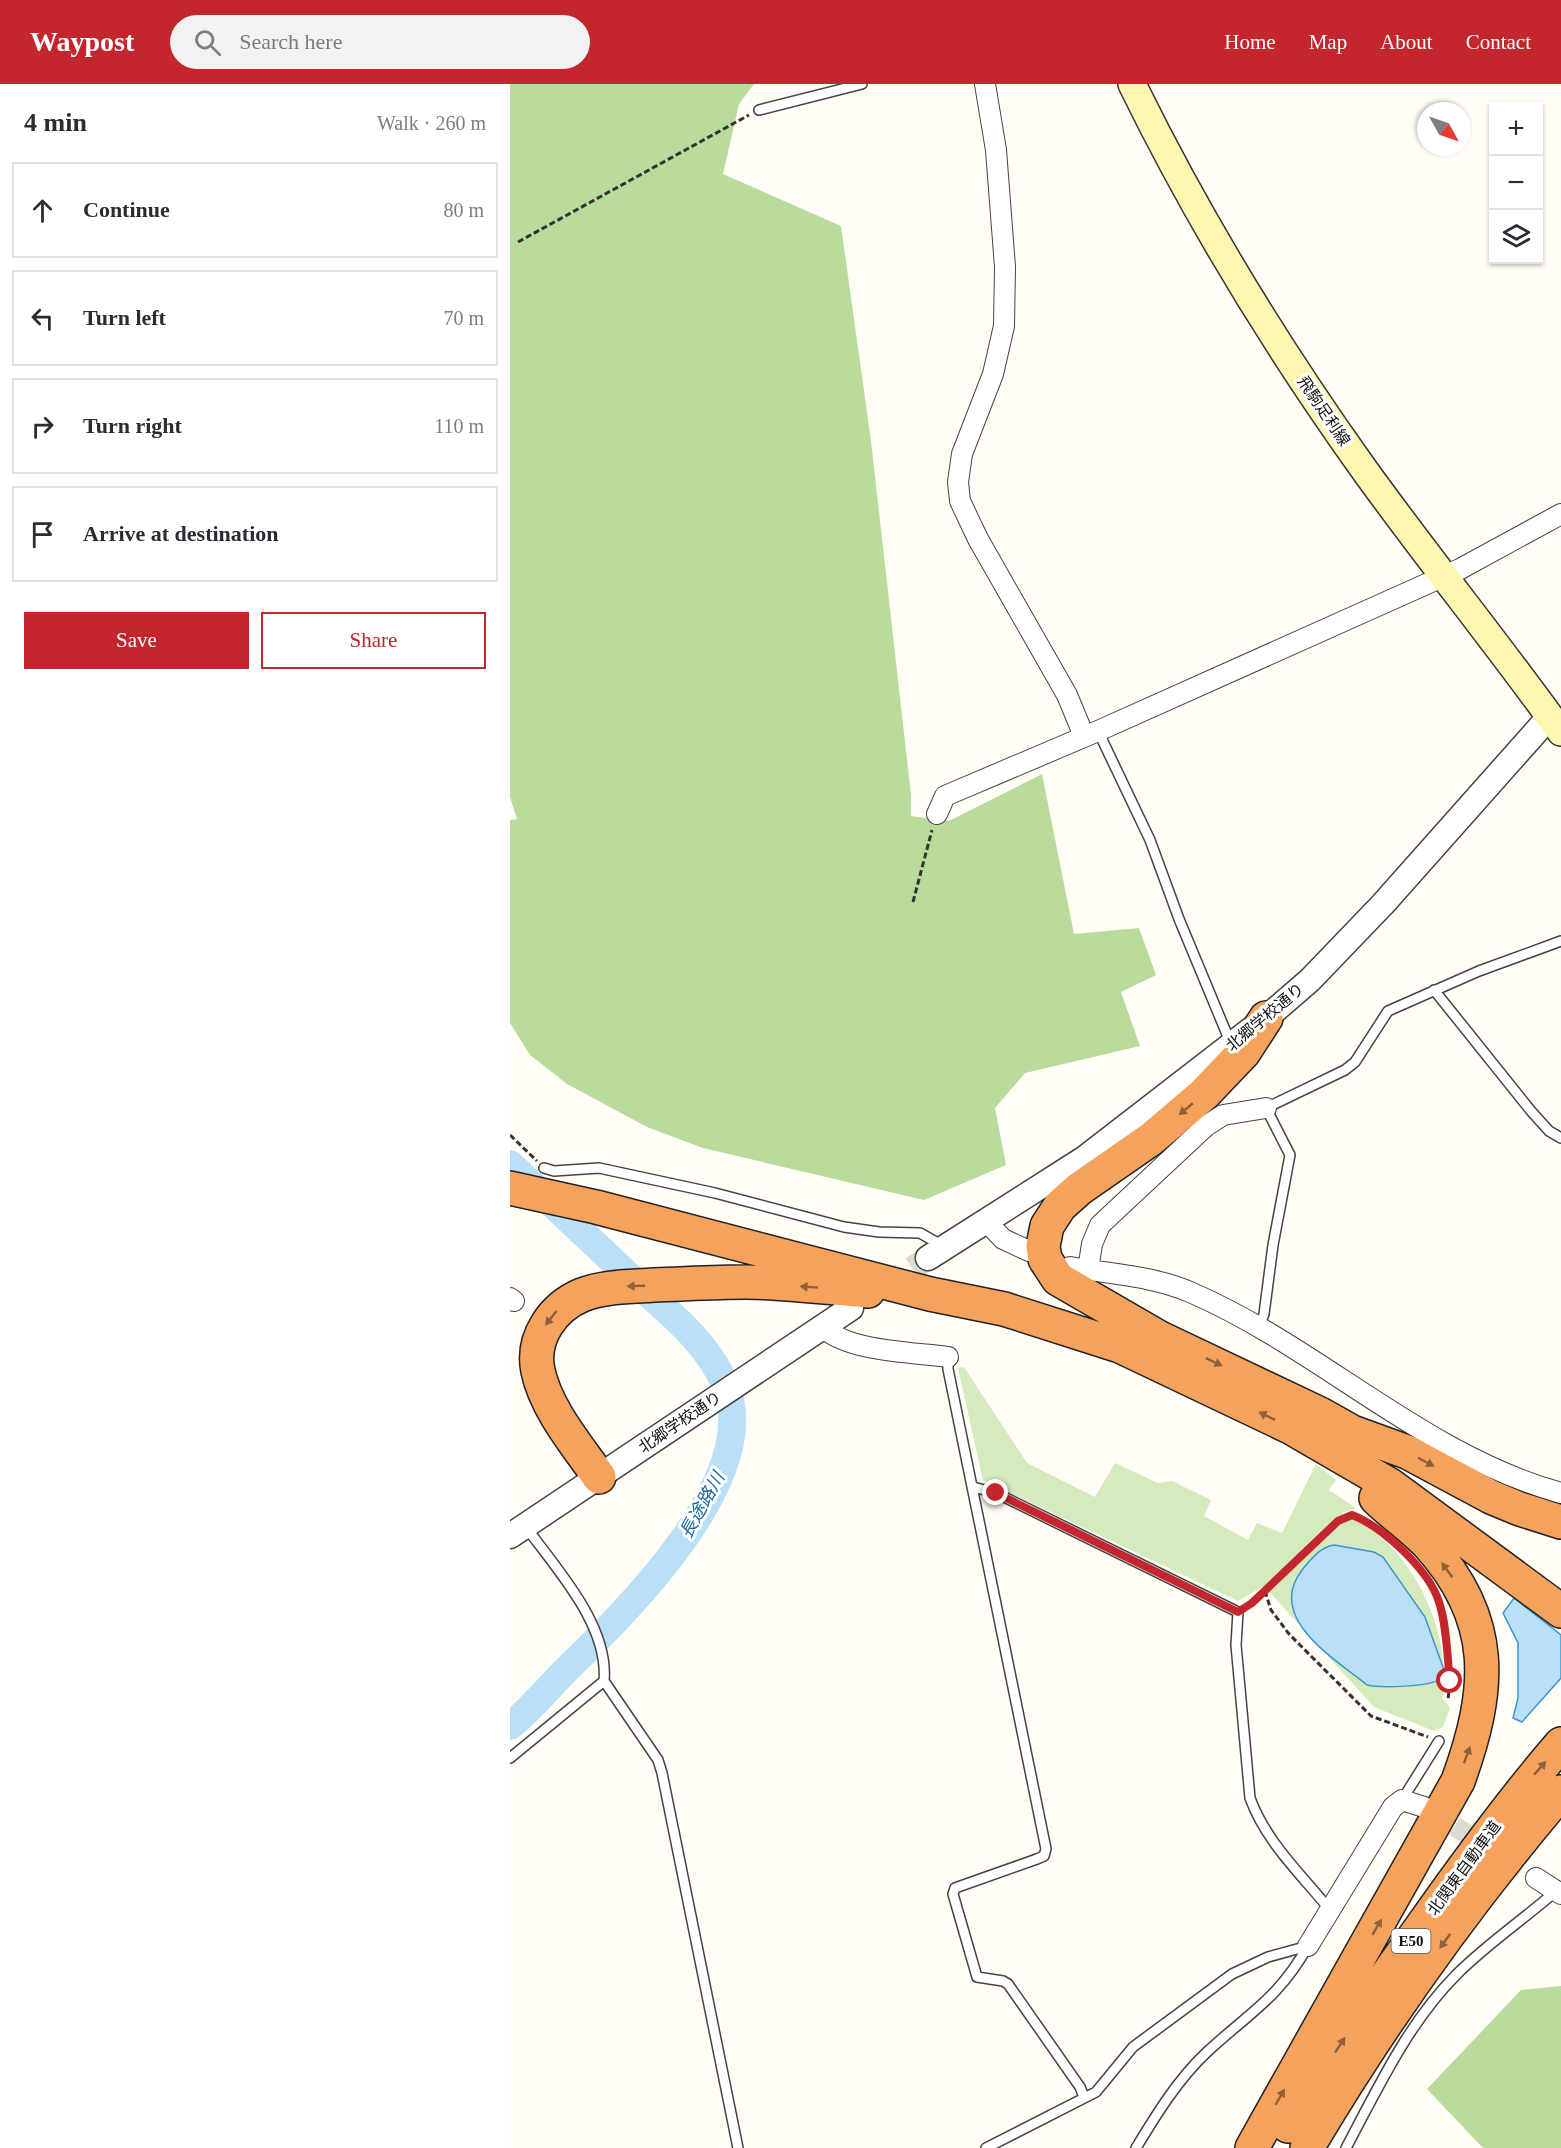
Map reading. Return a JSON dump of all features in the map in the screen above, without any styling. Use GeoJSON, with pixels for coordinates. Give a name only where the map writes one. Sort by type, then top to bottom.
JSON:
{"type":"FeatureCollection","features":[{"type":"Feature","properties":{"kind":"highway"},"geometry":{"type":"LineString","coordinates":[[1266,1018],[1244,1052],[1204,1094],[1151,1139],[1079,1189],[1060,1206],[1047,1226],[1043,1246],[1045,1258],[1058,1279],[1160,1338],[1290,1399],[1352,1432],[1407,1452],[1520,1509],[1561,1522]]}},
{"type":"Feature","properties":{"kind":"highway"},"geometry":{"type":"LineString","coordinates":[[510,1174],[594,1200],[930,1294],[1004,1309],[1094,1336],[1238,1402],[1319,1444],[1390,1485],[1561,1611]]}},
{"type":"Feature","properties":{"kind":"highway"},"geometry":{"type":"LineString","coordinates":[[510,1188],[594,1200],[1080,1314],[1160,1338]]}},
{"type":"Feature","properties":{"kind":"highway"},"geometry":{"type":"LineString","coordinates":[[599,1477],[551,1404],[542,1386],[537,1356],[542,1332],[559,1309],[585,1294],[601,1290],[672,1284],[747,1282],[930,1294]]}},
{"type":"Feature","properties":{"kind":"highway"},"geometry":{"type":"LineString","coordinates":[[1352,1432],[1400,1475],[1561,1594]]}},
{"type":"Feature","properties":{"kind":"highway"},"geometry":{"type":"LineString","coordinates":[[1252,2148],[1458,1781],[1475,1735],[1481,1701],[1483,1671],[1480,1641],[1461,1590],[1427,1544],[1319,1444]]}},
{"type":"Feature","properties":{"kind":"highway","name":"北関東自動車道"},"geometry":{"type":"LineString","coordinates":[[1275,2148],[1378,1987],[1517,1794],[1561,1744]]}},
{"type":"Feature","properties":{"kind":"highway","name":"北関東自動車道"},"geometry":{"type":"LineString","coordinates":[[1307,2148],[1339,2094],[1392,2015],[1479,1894],[1561,1792]]}},
{"type":"Feature","properties":{"kind":"highway"},"geometry":{"type":"LineString","coordinates":[[1479,1894],[1561,1814]]}},
{"type":"Feature","properties":{"kind":"main road","name":"飛駒足利線"},"geometry":{"type":"LineString","coordinates":[[1132,84],[1230,268],[1363,467],[1444,576],[1557,717]]}},
{"type":"Feature","properties":{"kind":"street"},"geometry":{"type":"LineString","coordinates":[[985,84],[998,173],[1005,267],[1004,326],[993,374],[962,454],[958,482],[960,501],[978,539],[1091,734]]}},
{"type":"Feature","properties":{"kind":"street"},"geometry":{"type":"LineString","coordinates":[[937,814],[945,796],[1091,734],[1444,576],[1501,548],[1561,514]]}},
{"type":"Feature","properties":{"kind":"street","name":"北郷学校通り"},"geometry":{"type":"LineString","coordinates":[[936,1253],[1085,1158],[1266,1018],[1310,980],[1557,717]]}},
{"type":"Feature","properties":{"kind":"street"},"geometry":{"type":"LineString","coordinates":[[1266,1108],[1223,1115],[1206,1126],[1100,1225],[1079,1268],[1158,1282],[1188,1291],[1259,1327],[1351,1383],[1436,1439],[1506,1473],[1561,1493]]}},
{"type":"Feature","properties":{"kind":"street"},"geometry":{"type":"LineString","coordinates":[[986,1221],[1003,1239],[1029,1251]]}},
{"type":"Feature","properties":{"kind":"street","name":"北郷学校通り"},"geometry":{"type":"LineString","coordinates":[[518,1531],[851,1308]]}},
{"type":"Feature","properties":{"kind":"street"},"geometry":{"type":"LineString","coordinates":[[822,1327],[832,1336],[849,1343],[948,1357]]}},
{"type":"Feature","properties":{"kind":"street"},"geometry":{"type":"LineString","coordinates":[[1308,1946],[1393,1807],[1402,1800],[1424,1807]]}},
{"type":"Feature","properties":{"kind":"street"},"geometry":{"type":"LineString","coordinates":[[1536,1878],[1559,1890]]}},
{"type":"Feature","properties":{"kind":"lane"},"geometry":{"type":"LineString","coordinates":[[759,110],[862,84]]}},
{"type":"Feature","properties":{"kind":"lane"},"geometry":{"type":"LineString","coordinates":[[1091,734],[1150,840],[1200,972],[1232,1046]]}},
{"type":"Feature","properties":{"kind":"lane"},"geometry":{"type":"LineString","coordinates":[[1259,1327],[1264,1314],[1290,1155],[1266,1108],[1345,1070],[1355,1062],[1388,1011],[1434,990],[1561,941]]}},
{"type":"Feature","properties":{"kind":"lane"},"geometry":{"type":"LineString","coordinates":[[1434,990],[1531,1111],[1549,1131],[1561,1138]]}},
{"type":"Feature","properties":{"kind":"lane"},"geometry":{"type":"LineString","coordinates":[[544,1168],[554,1171],[599,1167],[715,1193],[844,1227],[879,1232],[920,1233],[936,1253]]}},
{"type":"Feature","properties":{"kind":"lane"},"geometry":{"type":"LineString","coordinates":[[948,1357],[948,1369],[974,1487],[1046,1849],[1044,1856],[1037,1860],[955,1888],[952,1894],[977,1977],[1003,1981],[1008,1984],[1084,2097]]}},
{"type":"Feature","properties":{"kind":"lane"},"geometry":{"type":"LineString","coordinates":[[974,1487],[996,1493],[1238,1612],[1236,1645],[1250,1798],[1259,1822],[1270,1839],[1330,1910]]}},
{"type":"Feature","properties":{"kind":"lane"},"geometry":{"type":"LineString","coordinates":[[518,1531],[591,1618],[605,1664],[604,1681],[658,1760],[738,2148]]}},
{"type":"Feature","properties":{"kind":"lane"},"geometry":{"type":"LineString","coordinates":[[510,1758],[604,1681]]}},
{"type":"Feature","properties":{"kind":"lane"},"geometry":{"type":"LineString","coordinates":[[1402,1800],[1439,1741]]}},
{"type":"Feature","properties":{"kind":"lane"},"geometry":{"type":"LineString","coordinates":[[1346,2148],[1387,2070],[1419,2020],[1456,1974],[1559,1890]]}},
{"type":"Feature","properties":{"kind":"lane"},"geometry":{"type":"LineString","coordinates":[[986,2148],[1096,2092],[1133,2047],[1232,1974],[1268,1957],[1308,1946]]}},
{"type":"Feature","properties":{"kind":"lane"},"geometry":{"type":"LineString","coordinates":[[1136,2148],[1163,2104],[1206,2053],[1277,1992],[1291,1976],[1308,1946]]}},
{"type":"Feature","properties":{"kind":"path"},"geometry":{"type":"LineString","coordinates":[[518,242],[759,110]]}},
{"type":"Feature","properties":{"kind":"path"},"geometry":{"type":"LineString","coordinates":[[913,902],[937,814]]}},
{"type":"Feature","properties":{"kind":"path"},"geometry":{"type":"LineString","coordinates":[[510,1135],[544,1168]]}},
{"type":"Feature","properties":{"kind":"path"},"geometry":{"type":"LineString","coordinates":[[1238,1612],[1265,1591],[1338,1521],[1352,1515],[1364,1520]]}},
{"type":"Feature","properties":{"kind":"path"},"geometry":{"type":"LineString","coordinates":[[1265,1591],[1271,1610],[1289,1634],[1371,1716],[1439,1741]]}},
{"type":"Feature","properties":{"kind":"path"},"geometry":{"type":"LineString","coordinates":[[1439,1601],[1450,1681],[1448,1700]]}},
{"type":"Feature","properties":{"kind":"green space"},"geometry":{"type":"Polygon","coordinates":[[[510,84],[754,84],[739,104],[723,174],[841,226],[871,441],[911,795],[911,816],[949,821],[1042,774],[1074,934],[1139,928],[1156,975],[1121,992],[1140,1046],[1025,1073],[995,1108],[1006,1165],[924,1200],[703,1148],[647,1127],[567,1084],[530,1055],[510,1023],[510,820],[517,819],[510,797],[510,84]]]}},
{"type":"Feature","properties":{"kind":"green space"},"geometry":{"type":"Polygon","coordinates":[[[964,1367],[1027,1463],[1095,1497],[1115,1463],[1158,1483],[1172,1481],[1211,1500],[1204,1516],[1248,1540],[1257,1523],[1282,1533],[1316,1464],[1336,1480],[1329,1490],[1356,1508],[1342,1513],[1382,1538],[1411,1571],[1422,1591],[1438,1633],[1442,1654],[1443,1698],[1450,1708],[1443,1727],[1434,1731],[1374,1707],[1264,1586],[1238,1601],[983,1480],[958,1368],[964,1367]]]}},
{"type":"Feature","properties":{"kind":"green space"},"geometry":{"type":"Polygon","coordinates":[[[1561,1986],[1561,2148],[1483,2148],[1427,2089],[1521,1990],[1561,1986]]]}},
{"type":"Feature","properties":{"kind":"water"},"geometry":{"type":"Polygon","coordinates":[[[1334,1545],[1374,1552],[1383,1557],[1425,1617],[1444,1670],[1440,1679],[1426,1684],[1393,1687],[1367,1685],[1338,1663],[1309,1636],[1298,1621],[1292,1605],[1293,1588],[1302,1570],[1312,1558],[1324,1548],[1334,1545]]]}},
{"type":"Feature","properties":{"kind":"water"},"geometry":{"type":"Polygon","coordinates":[[[1514,1598],[1561,1635],[1561,1678],[1522,1722],[1513,1718],[1518,1698],[1518,1643],[1503,1613],[1514,1598]]]}},
{"type":"Feature","properties":{"kind":"waterway","name":"長途路川"},"geometry":{"type":"LineString","coordinates":[[510,1164],[697,1340],[717,1368],[725,1384],[732,1420],[726,1459],[709,1499],[684,1538],[655,1577],[623,1612],[510,1726]]}},
{"type":"Feature","properties":{"kind":"tunnel"},"geometry":{"type":"LineString","coordinates":[[882,1288],[928,1258]]}},
{"type":"Feature","properties":{"kind":"tunnel"},"geometry":{"type":"LineString","coordinates":[[1429,1810],[1536,1878]]}},
{"type":"Feature","properties":{"kind":"route"},"geometry":{"type":"LineString","coordinates":[[996,1493],[1238,1612],[1252,1603],[1338,1521],[1352,1515],[1380,1530],[1411,1558],[1439,1601],[1450,1681]]}}]}
